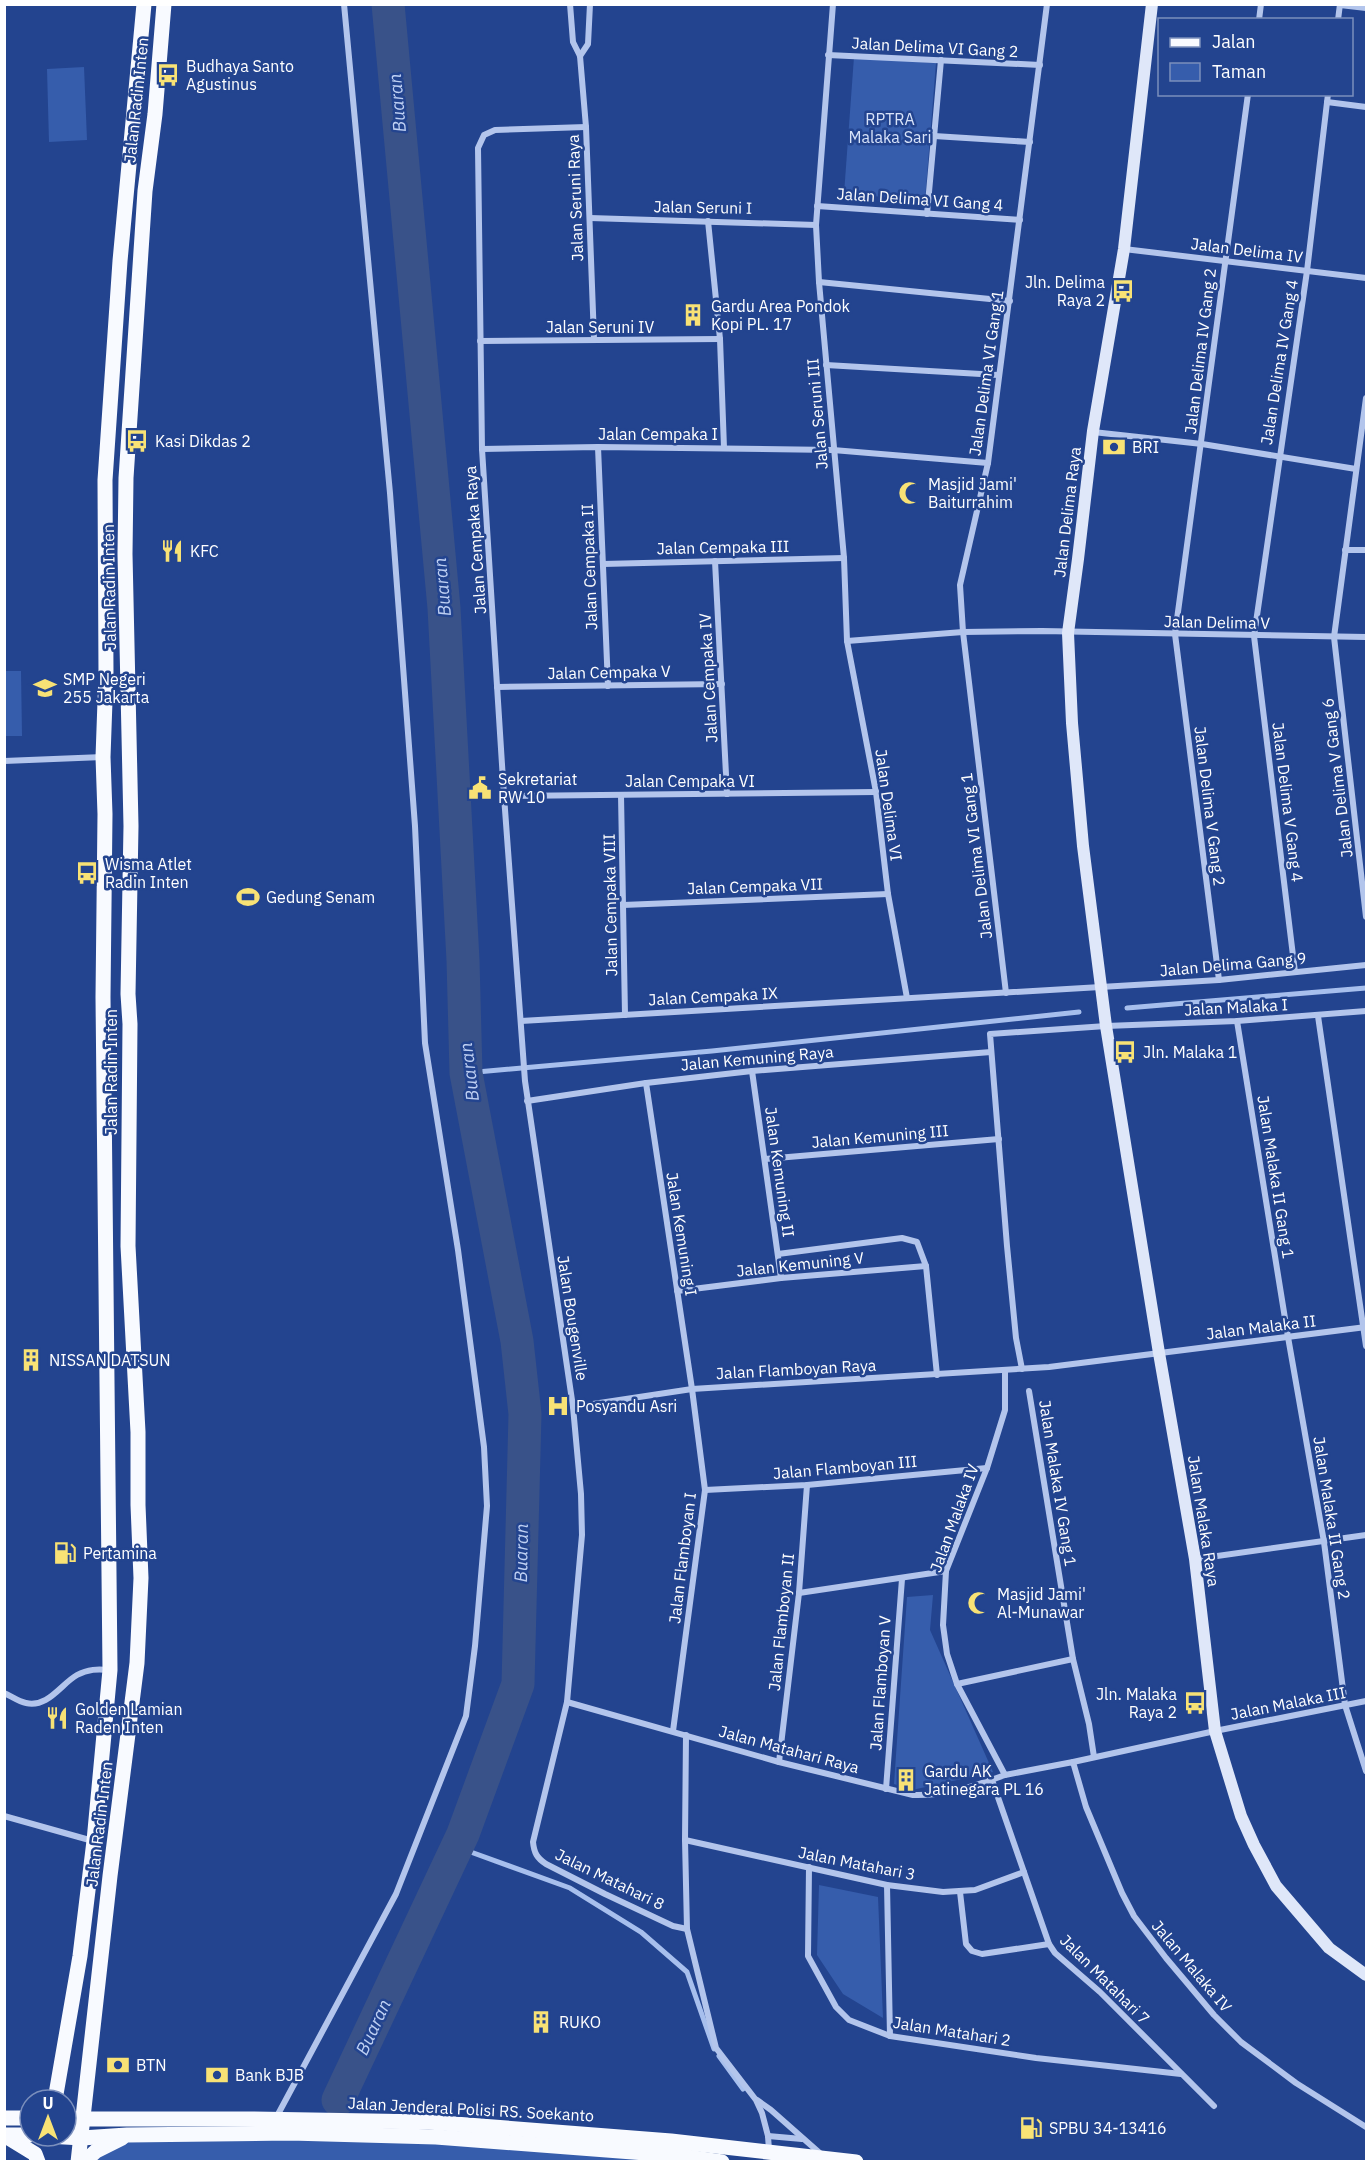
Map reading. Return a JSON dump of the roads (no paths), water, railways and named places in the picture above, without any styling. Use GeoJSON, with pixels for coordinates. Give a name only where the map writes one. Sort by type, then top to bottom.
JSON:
{"type":"FeatureCollection","features":[{"type":"Feature","properties":{"kind":"main road","name":"Jalan Radin Inten"},"geometry":{"type":"LineString","coordinates":[[57,2088],[80,1956],[94,1841],[110,1670],[103,997],[105,480],[120,261],[144,4]]}},
{"type":"Feature","properties":{"kind":"main road","name":"Jalan Radin Inten"},"geometry":{"type":"LineString","coordinates":[[78,2162],[137,1664],[141,1578],[138,1432],[128,1246],[131,826],[125,554],[126,478],[145,191],[155,114],[164,4]]}},
{"type":"Feature","properties":{"kind":"main road"},"geometry":{"type":"LineString","coordinates":[[103,997],[128,994]]}},
{"type":"Feature","properties":{"kind":"main road","name":"Jalan Jenderal Polisi RS. Soekanto"},"geometry":{"type":"LineString","coordinates":[[78,2119],[275,2119],[292,2126],[384,2135],[672,2155],[722,2162]]}},
{"type":"Feature","properties":{"kind":"main road","name":"Jalan Jenderal Polisi RS. Soekanto"},"geometry":{"type":"LineString","coordinates":[[78,2138],[400,2120],[709,2145],[768,2143],[826,2158],[856,2162]]}},
{"type":"Feature","properties":{"kind":"main road"},"geometry":{"type":"LineString","coordinates":[[4,2135],[35,2154],[39,2162]]}},
{"type":"Feature","properties":{"kind":"main road"},"geometry":{"type":"LineString","coordinates":[[84,2162],[96,2151],[128,2135]]}},
{"type":"Feature","properties":{"kind":"street"},"geometry":{"type":"LineString","coordinates":[[275,2119],[396,1894],[466,1716],[487,1506],[484,1447],[472,1354],[425,1043],[415,826],[390,493],[344,4]]}},
{"type":"Feature","properties":{"kind":"street","name":"Jalan Seruni Raya"},"geometry":{"type":"LineString","coordinates":[[570,4],[573,42],[580,56],[586,127],[594,339]]}},
{"type":"Feature","properties":{"kind":"street","name":"Jalan Seruni Raya"},"geometry":{"type":"LineString","coordinates":[[580,56],[588,44],[590,4]]}},
{"type":"Feature","properties":{"kind":"street","name":"Jalan Seruni III"},"geometry":{"type":"LineString","coordinates":[[832,4],[816,225],[833,450],[844,558],[847,641]]}},
{"type":"Feature","properties":{"kind":"street","name":"Jalan Delima VI Gang 1"},"geometry":{"type":"LineString","coordinates":[[1006,993],[963,632],[960,585],[988,463],[1047,4]]}},
{"type":"Feature","properties":{"kind":"street","name":"Jalan Delima Raya"},"geometry":{"type":"LineString","coordinates":[[1106,1026],[1103,987],[1083,846],[1072,723],[1068,633],[1093,431],[1124,249],[1152,4]]}},
{"type":"Feature","properties":{"kind":"street"},"geometry":{"type":"LineString","coordinates":[[1340,5],[1366,8]]}},
{"type":"Feature","properties":{"kind":"street","name":"Jalan Delima VI Gang 2"},"geometry":{"type":"LineString","coordinates":[[828,55],[1040,65]]}},
{"type":"Feature","properties":{"kind":"street"},"geometry":{"type":"LineString","coordinates":[[927,214],[941,60]]}},
{"type":"Feature","properties":{"kind":"street","name":"Jalan Delima IV Gang 2"},"geometry":{"type":"LineString","coordinates":[[1175,634],[1248,96]]}},
{"type":"Feature","properties":{"kind":"street","name":"Jalan Delima IV Gang 4"},"geometry":{"type":"LineString","coordinates":[[1254,636],[1307,271],[1328,96]]}},
{"type":"Feature","properties":{"kind":"street"},"geometry":{"type":"LineString","coordinates":[[1327,102],[1366,107]]}},
{"type":"Feature","properties":{"kind":"street","name":"Jalan Cempaka Raya"},"geometry":{"type":"LineString","coordinates":[[522,1047],[482,449],[478,148],[484,135],[495,130],[586,127]]}},
{"type":"Feature","properties":{"kind":"street"},"geometry":{"type":"LineString","coordinates":[[934,136],[1030,142]]}},
{"type":"Feature","properties":{"kind":"street","name":"Jalan Delima VI Gang 4"},"geometry":{"type":"LineString","coordinates":[[817,206],[1020,220]]}},
{"type":"Feature","properties":{"kind":"street","name":"Jalan Seruni I"},"geometry":{"type":"LineString","coordinates":[[590,218],[816,225]]}},
{"type":"Feature","properties":{"kind":"street"},"geometry":{"type":"LineString","coordinates":[[708,221],[720,339],[724,448]]}},
{"type":"Feature","properties":{"kind":"street","name":"Jalan Delima IV"},"geometry":{"type":"LineString","coordinates":[[1124,249],[1366,278]]}},
{"type":"Feature","properties":{"kind":"street"},"geometry":{"type":"LineString","coordinates":[[819,282],[1010,301]]}},
{"type":"Feature","properties":{"kind":"street","name":"Jalan Seruni IV"},"geometry":{"type":"LineString","coordinates":[[480,341],[720,339]]}},
{"type":"Feature","properties":{"kind":"street"},"geometry":{"type":"LineString","coordinates":[[826,365],[998,375]]}},
{"type":"Feature","properties":{"kind":"street","name":"Jalan Delima V Gang 6"},"geometry":{"type":"LineString","coordinates":[[1366,398],[1364,433],[1356,469],[1334,637],[1366,917]]}},
{"type":"Feature","properties":{"kind":"street"},"geometry":{"type":"LineString","coordinates":[[1093,431],[1202,444],[1356,469]]}},
{"type":"Feature","properties":{"kind":"street","name":"Jalan Cempaka I"},"geometry":{"type":"LineString","coordinates":[[482,449],[598,447],[833,450],[988,463]]}},
{"type":"Feature","properties":{"kind":"street","name":"Jalan Cempaka II"},"geometry":{"type":"LineString","coordinates":[[598,447],[608,686]]}},
{"type":"Feature","properties":{"kind":"street"},"geometry":{"type":"LineString","coordinates":[[1345,550],[1366,550]]}},
{"type":"Feature","properties":{"kind":"street","name":"Jalan Cempaka III"},"geometry":{"type":"LineString","coordinates":[[603,564],[844,558]]}},
{"type":"Feature","properties":{"kind":"street","name":"Jalan Cempaka IV"},"geometry":{"type":"LineString","coordinates":[[715,561],[727,794]]}},
{"type":"Feature","properties":{"kind":"street"},"geometry":{"type":"LineString","coordinates":[[847,641],[963,632],[1068,633]]}},
{"type":"Feature","properties":{"kind":"street","name":"Jalan Delima V"},"geometry":{"type":"LineString","coordinates":[[1068,633],[1366,637]]}},
{"type":"Feature","properties":{"kind":"street","name":"Jalan Delima V Gang 2"},"geometry":{"type":"LineString","coordinates":[[1175,634],[1219,980]]}},
{"type":"Feature","properties":{"kind":"street","name":"Jalan Delima V Gang 4"},"geometry":{"type":"LineString","coordinates":[[1254,636],[1295,972]]}},
{"type":"Feature","properties":{"kind":"street","name":"Jalan Delima VI"},"geometry":{"type":"LineString","coordinates":[[847,641],[876,792],[888,894],[907,998]]}},
{"type":"Feature","properties":{"kind":"street","name":"Jalan Cempaka V"},"geometry":{"type":"LineString","coordinates":[[497,687],[722,684]]}},
{"type":"Feature","properties":{"kind":"street"},"geometry":{"type":"LineString","coordinates":[[4,761],[103,757]]}},
{"type":"Feature","properties":{"kind":"street","name":"Jalan Cempaka VI"},"geometry":{"type":"LineString","coordinates":[[504,796],[876,792]]}},
{"type":"Feature","properties":{"kind":"street","name":"Jalan Cempaka VIII"},"geometry":{"type":"LineString","coordinates":[[621,795],[625,1015]]}},
{"type":"Feature","properties":{"kind":"street","name":"Jalan Cempaka VII"},"geometry":{"type":"LineString","coordinates":[[623,905],[888,894]]}},
{"type":"Feature","properties":{"kind":"street","name":"Jalan Delima Gang 9"},"geometry":{"type":"LineString","coordinates":[[1103,987],[1219,980],[1366,965]]}},
{"type":"Feature","properties":{"kind":"street"},"geometry":{"type":"LineString","coordinates":[[907,998],[1103,987]]}},
{"type":"Feature","properties":{"kind":"street","name":"Jalan Cempaka IX"},"geometry":{"type":"LineString","coordinates":[[521,1021],[907,998]]}},
{"type":"Feature","properties":{"kind":"street","name":"Jalan Malaka I"},"geometry":{"type":"LineString","coordinates":[[1106,1026],[1237,1021],[1366,1011]]}},
{"type":"Feature","properties":{"kind":"street"},"geometry":{"type":"LineString","coordinates":[[1318,1016],[1366,1346]]}},
{"type":"Feature","properties":{"kind":"street","name":"Jalan Malaka II Gang 1"},"geometry":{"type":"LineString","coordinates":[[1237,1021],[1288,1337]]}},
{"type":"Feature","properties":{"kind":"street"},"geometry":{"type":"LineString","coordinates":[[1106,1026],[993,1032],[990,1035],[1016,1338],[1022,1369],[1159,1353]]}},
{"type":"Feature","properties":{"kind":"street","name":"Jalan Malaka Raya"},"geometry":{"type":"LineString","coordinates":[[1106,1026],[1195,1559],[1215,1731],[1241,1816],[1276,1886],[1329,1948],[1366,1975]]}},
{"type":"Feature","properties":{"kind":"street","name":"Jalan Bougenville"},"geometry":{"type":"LineString","coordinates":[[522,1047],[527,1101],[573,1407],[581,1494],[582,1535],[567,1702]]}},
{"type":"Feature","properties":{"kind":"street","name":"Jalan Kemuning Raya"},"geometry":{"type":"LineString","coordinates":[[527,1101],[646,1083],[752,1071],[991,1052]]}},
{"type":"Feature","properties":{"kind":"street","name":"Jalan Kemuning II"},"geometry":{"type":"LineString","coordinates":[[752,1071],[781,1278]]}},
{"type":"Feature","properties":{"kind":"street","name":"Jalan Kemuning I"},"geometry":{"type":"LineString","coordinates":[[646,1083],[692,1389]]}},
{"type":"Feature","properties":{"kind":"street","name":"Jalan Kemuning III"},"geometry":{"type":"LineString","coordinates":[[765,1159],[999,1139]]}},
{"type":"Feature","properties":{"kind":"street"},"geometry":{"type":"LineString","coordinates":[[778,1254],[902,1238],[917,1242],[926,1266],[937,1375]]}},
{"type":"Feature","properties":{"kind":"street","name":"Jalan Kemuning V"},"geometry":{"type":"LineString","coordinates":[[677,1291],[781,1278],[926,1266]]}},
{"type":"Feature","properties":{"kind":"street","name":"Jalan Malaka II"},"geometry":{"type":"LineString","coordinates":[[1159,1353],[1365,1328]]}},
{"type":"Feature","properties":{"kind":"street","name":"Jalan Malaka II Gang 2"},"geometry":{"type":"LineString","coordinates":[[1288,1337],[1323,1542],[1345,1705],[1366,1771]]}},
{"type":"Feature","properties":{"kind":"street","name":"Jalan Flamboyan Raya"},"geometry":{"type":"LineString","coordinates":[[573,1407],[692,1389],[1022,1369]]}},
{"type":"Feature","properties":{"kind":"street","name":"Jalan Malaka IV"},"geometry":{"type":"LineString","coordinates":[[1005,1370],[1005,1410],[987,1468],[946,1571],[943,1625],[947,1654],[957,1684],[1005,1775]]}},
{"type":"Feature","properties":{"kind":"street","name":"Jalan Flamboyan I"},"geometry":{"type":"LineString","coordinates":[[672,1731],[705,1490],[692,1389]]}},
{"type":"Feature","properties":{"kind":"street","name":"Jalan Malaka IV Gang 1"},"geometry":{"type":"LineString","coordinates":[[1029,1391],[1073,1659],[1089,1724],[1094,1757]]}},
{"type":"Feature","properties":{"kind":"street","name":"Jalan Flamboyan III"},"geometry":{"type":"LineString","coordinates":[[705,1490],[807,1485],[987,1468]]}},
{"type":"Feature","properties":{"kind":"street","name":"Jalan Flamboyan II"},"geometry":{"type":"LineString","coordinates":[[779,1762],[799,1593],[807,1485]]}},
{"type":"Feature","properties":{"kind":"street"},"geometry":{"type":"LineString","coordinates":[[1195,1559],[1366,1535]]}},
{"type":"Feature","properties":{"kind":"street"},"geometry":{"type":"LineString","coordinates":[[799,1593],[946,1571]]}},
{"type":"Feature","properties":{"kind":"street","name":"Jalan Flamboyan V"},"geometry":{"type":"LineString","coordinates":[[886,1789],[902,1579]]}},
{"type":"Feature","properties":{"kind":"street"},"geometry":{"type":"LineString","coordinates":[[957,1684],[1073,1659]]}},
{"type":"Feature","properties":{"kind":"street"},"geometry":{"type":"LineString","coordinates":[[4,1693],[26,1704],[40,1701],[53,1696],[75,1676],[83,1672],[95,1669],[110,1670]]}},
{"type":"Feature","properties":{"kind":"street","name":"Jalan Malaka III"},"geometry":{"type":"LineString","coordinates":[[1215,1731],[1366,1701]]}},
{"type":"Feature","properties":{"kind":"street","name":"Jalan Matahari Raya"},"geometry":{"type":"LineString","coordinates":[[567,1702],[779,1762],[913,1795],[953,1792],[1005,1775]]}},
{"type":"Feature","properties":{"kind":"street","name":"Jalan Matahari 8"},"geometry":{"type":"LineString","coordinates":[[567,1702],[534,1831],[534,1852],[538,1859],[546,1864],[605,1894],[673,1926],[687,1929]]}},
{"type":"Feature","properties":{"kind":"street"},"geometry":{"type":"LineString","coordinates":[[1005,1775],[1215,1731]]}},
{"type":"Feature","properties":{"kind":"street"},"geometry":{"type":"LineString","coordinates":[[686,1735],[687,1929],[716,2048],[756,2100],[762,2113],[768,2143],[803,2139]]}},
{"type":"Feature","properties":{"kind":"street","name":"Jalan Malaka IV"},"geometry":{"type":"LineString","coordinates":[[1073,1762],[1086,1807],[1122,1893],[1134,1917],[1166,1958],[1240,2042],[1296,2083],[1366,2127]]}},
{"type":"Feature","properties":{"kind":"street","name":"Jalan Matahari 7"},"geometry":{"type":"LineString","coordinates":[[992,1780],[1049,1944],[1055,1953],[1100,1992],[1214,2106]]}},
{"type":"Feature","properties":{"kind":"street"},"geometry":{"type":"LineString","coordinates":[[4,1816],[94,1841]]}},
{"type":"Feature","properties":{"kind":"street","name":"Jalan Matahari 3"},"geometry":{"type":"LineString","coordinates":[[685,1840],[887,1885],[943,1892],[975,1890],[1024,1872]]}},
{"type":"Feature","properties":{"kind":"street","name":"Jalan Matahari 2"},"geometry":{"type":"LineString","coordinates":[[809,1867],[807,1949],[810,1963],[842,2014],[849,2020],[890,2036],[1036,2058],[1181,2074]]}},
{"type":"Feature","properties":{"kind":"street"},"geometry":{"type":"LineString","coordinates":[[887,1885],[890,2036]]}},
{"type":"Feature","properties":{"kind":"street"},"geometry":{"type":"LineString","coordinates":[[960,1892],[966,1944],[972,1952],[982,1954],[1049,1944]]}},
{"type":"Feature","properties":{"kind":"street"},"geometry":{"type":"LineString","coordinates":[[756,2100],[771,2110],[826,2158]]}},
{"type":"Feature","properties":{"kind":"waterway","name":"Buaran"},"geometry":{"type":"LineString","coordinates":[[338,2100],[463,1834],[518,1684],[525,1414],[517,1341],[466,1073],[463,960],[444,608],[388,4]]}},
{"type":"Feature","properties":{"kind":"waterway"},"geometry":{"type":"LineString","coordinates":[[1127,1008],[1366,988]]}},
{"type":"Feature","properties":{"kind":"waterway"},"geometry":{"type":"LineString","coordinates":[[466,1073],[712,1051],[1079,1012]]}},
{"type":"Feature","properties":{"kind":"waterway"},"geometry":{"type":"LineString","coordinates":[[457,1847],[570,1888],[641,1932],[687,1972],[714,2049]]}},
{"type":"Feature","properties":{"kind":"waterway"},"geometry":{"type":"LineString","coordinates":[[719,2056],[743,2089]]}},
{"type":"Feature","properties":{"kind":"place","name":"Budhaya Santo Agustinus"},"geometry":{"type":"Point","coordinates":[168,75]}},
{"type":"Feature","properties":{"kind":"place","name":"Jln. Delima Raya 2"},"geometry":{"type":"Point","coordinates":[1123,291]}},
{"type":"Feature","properties":{"kind":"place","name":"Gardu Area Pondok Kopi PL. 17"},"geometry":{"type":"Point","coordinates":[693,315]}},
{"type":"Feature","properties":{"kind":"place","name":"Kasi Dikdas 2"},"geometry":{"type":"Point","coordinates":[137,441]}},
{"type":"Feature","properties":{"kind":"place","name":"BRI"},"geometry":{"type":"Point","coordinates":[1114,447]}},
{"type":"Feature","properties":{"kind":"place","name":"Masjid Jami' Baiturrahim"},"geometry":{"type":"Point","coordinates":[910,493]}},
{"type":"Feature","properties":{"kind":"place","name":"KFC"},"geometry":{"type":"Point","coordinates":[172,551]}},
{"type":"Feature","properties":{"kind":"place","name":"SMP Negeri 255 Jakarta"},"geometry":{"type":"Point","coordinates":[45,688]}},
{"type":"Feature","properties":{"kind":"place","name":"Sekretariat RW 10"},"geometry":{"type":"Point","coordinates":[480,788]}},
{"type":"Feature","properties":{"kind":"place","name":"Wisma Atlet Radin Inten"},"geometry":{"type":"Point","coordinates":[87,873]}},
{"type":"Feature","properties":{"kind":"place","name":"Gedung Senam"},"geometry":{"type":"Point","coordinates":[248,897]}},
{"type":"Feature","properties":{"kind":"place","name":"Jln. Malaka 1"},"geometry":{"type":"Point","coordinates":[1125,1052]}},
{"type":"Feature","properties":{"kind":"place","name":"NISSAN DATSUN"},"geometry":{"type":"Point","coordinates":[31,1360]}},
{"type":"Feature","properties":{"kind":"place","name":"Posyandu Asri"},"geometry":{"type":"Point","coordinates":[558,1406]}},
{"type":"Feature","properties":{"kind":"place","name":"Pertamina"},"geometry":{"type":"Point","coordinates":[65,1553]}},
{"type":"Feature","properties":{"kind":"place","name":"Masjid Jami' Al-Munawar"},"geometry":{"type":"Point","coordinates":[979,1603]}},
{"type":"Feature","properties":{"kind":"place","name":"Jln. Malaka Raya 2"},"geometry":{"type":"Point","coordinates":[1195,1703]}},
{"type":"Feature","properties":{"kind":"place","name":"Golden Lamian Raden Inten"},"geometry":{"type":"Point","coordinates":[57,1718]}},
{"type":"Feature","properties":{"kind":"place","name":"Gardu AK Jatinegara PL 16"},"geometry":{"type":"Point","coordinates":[906,1780]}},
{"type":"Feature","properties":{"kind":"place","name":"RUKO"},"geometry":{"type":"Point","coordinates":[541,2022]}},
{"type":"Feature","properties":{"kind":"place","name":"BTN"},"geometry":{"type":"Point","coordinates":[118,2065]}},
{"type":"Feature","properties":{"kind":"place","name":"Bank BJB"},"geometry":{"type":"Point","coordinates":[217,2075]}},
{"type":"Feature","properties":{"kind":"place","name":"SPBU 34-13416"},"geometry":{"type":"Point","coordinates":[1031,2128]}},
{"type":"Feature","properties":{"kind":"park label","name":"RPTRA Malaka Sari"},"geometry":{"type":"Point","coordinates":[890,128]}}]}
